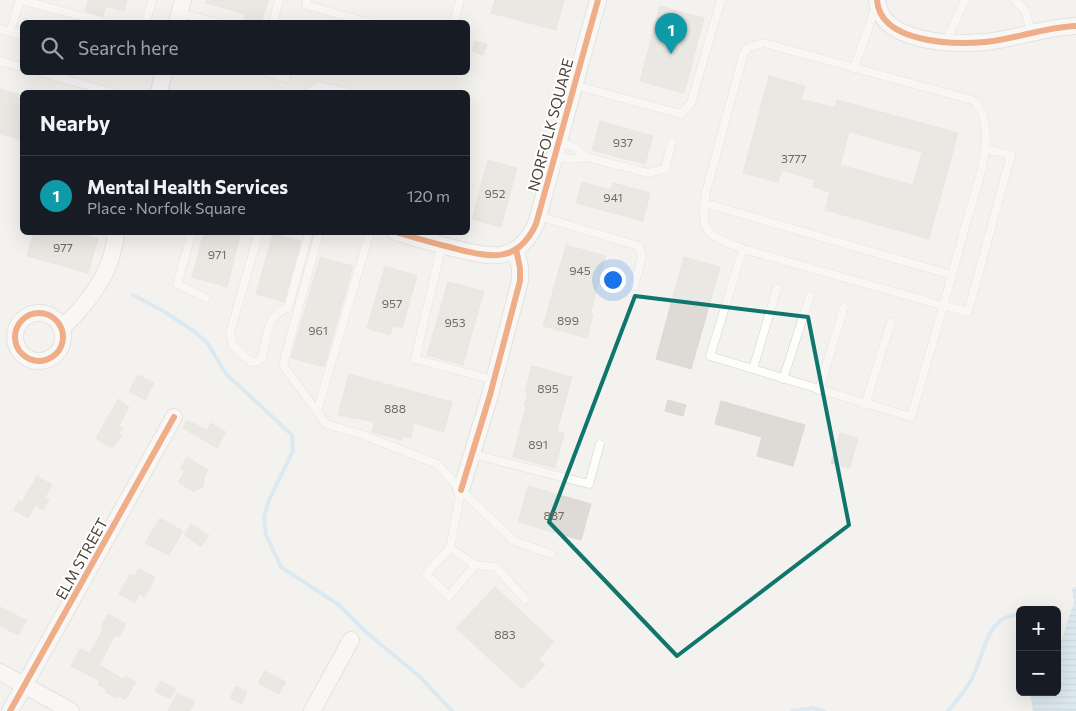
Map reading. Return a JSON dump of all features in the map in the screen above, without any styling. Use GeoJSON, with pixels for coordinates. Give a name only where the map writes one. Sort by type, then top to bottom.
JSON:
{"type":"FeatureCollection","features":[{"type":"Feature","properties":{"kind":"street","name":"NORFOLK SQUARE"},"geometry":{"type":"LineString","coordinates":[[407,235],[487,257],[497,256],[516,249],[533,231],[598,0]]}},
{"type":"Feature","properties":{"kind":"street"},"geometry":{"type":"LineString","coordinates":[[877,1],[882,17],[893,29],[946,41],[985,42],[1031,32],[1076,26]]}},
{"type":"Feature","properties":{"kind":"street"},"geometry":{"type":"LineString","coordinates":[[158,90],[160,75]]}},
{"type":"Feature","properties":{"kind":"street"},"geometry":{"type":"LineString","coordinates":[[62,328],[85,304],[107,272],[115,251],[116,235]]}},
{"type":"Feature","properties":{"kind":"street"},"geometry":{"type":"LineString","coordinates":[[461,490],[494,380],[520,281],[520,268],[516,249]]}},
{"type":"Feature","properties":{"kind":"street","name":"ELM STREET"},"geometry":{"type":"LineString","coordinates":[[10,711],[174,418]]}},
{"type":"Feature","properties":{"kind":"street"},"geometry":{"type":"LineString","coordinates":[[312,711],[351,640]]}},
{"type":"Feature","properties":{"kind":"street"},"geometry":{"type":"LineString","coordinates":[[0,672],[71,711]]}},
{"type":"Feature","properties":{"kind":"lane"},"geometry":{"type":"LineString","coordinates":[[10,32],[20,0],[96,20]]}},
{"type":"Feature","properties":{"kind":"lane"},"geometry":{"type":"LineString","coordinates":[[147,20],[152,0]]}},
{"type":"Feature","properties":{"kind":"lane"},"geometry":{"type":"LineString","coordinates":[[273,20],[279,0]]}},
{"type":"Feature","properties":{"kind":"lane"},"geometry":{"type":"LineString","coordinates":[[307,0],[306,5],[359,20]]}},
{"type":"Feature","properties":{"kind":"lane"},"geometry":{"type":"LineString","coordinates":[[455,20],[460,0]]}},
{"type":"Feature","properties":{"kind":"lane"},"geometry":{"type":"LineString","coordinates":[[574,86],[681,114],[690,103],[721,0]]}},
{"type":"Feature","properties":{"kind":"lane"},"geometry":{"type":"LineString","coordinates":[[946,41],[965,0]]}},
{"type":"Feature","properties":{"kind":"lane"},"geometry":{"type":"LineString","coordinates":[[1016,0],[1025,10],[1031,32]]}},
{"type":"Feature","properties":{"kind":"lane"},"geometry":{"type":"LineString","coordinates":[[854,68],[877,1]]}},
{"type":"Feature","properties":{"kind":"lane"},"geometry":{"type":"LineString","coordinates":[[180,12],[208,20]]}},
{"type":"Feature","properties":{"kind":"lane"},"geometry":{"type":"LineString","coordinates":[[0,29],[20,34]]}},
{"type":"Feature","properties":{"kind":"lane"},"geometry":{"type":"LineString","coordinates":[[743,249],[710,356],[865,405],[911,417],[944,306],[985,149],[982,111],[972,100],[764,43],[749,47],[744,52],[702,214],[707,230],[713,237],[743,249],[944,306],[968,312],[1011,156],[985,149]]}},
{"type":"Feature","properties":{"kind":"lane"},"geometry":{"type":"LineString","coordinates":[[0,61],[20,67]]}},
{"type":"Feature","properties":{"kind":"lane"},"geometry":{"type":"LineString","coordinates":[[50,75],[103,90]]}},
{"type":"Feature","properties":{"kind":"lane"},"geometry":{"type":"LineString","coordinates":[[276,75],[286,78],[286,75]]}},
{"type":"Feature","properties":{"kind":"lane"},"geometry":{"type":"LineString","coordinates":[[312,90],[318,86],[336,90]]}},
{"type":"Feature","properties":{"kind":"lane"},"geometry":{"type":"LineString","coordinates":[[557,150],[573,159],[586,157],[648,173],[665,169],[672,142]]}},
{"type":"Feature","properties":{"kind":"lane"},"geometry":{"type":"LineString","coordinates":[[557,150],[576,148],[586,157]]}},
{"type":"Feature","properties":{"kind":"lane"},"geometry":{"type":"LineString","coordinates":[[704,203],[952,275]]}},
{"type":"Feature","properties":{"kind":"lane"},"geometry":{"type":"LineString","coordinates":[[538,216],[639,246],[642,257],[634,286]]}},
{"type":"Feature","properties":{"kind":"lane"},"geometry":{"type":"LineString","coordinates":[[191,235],[177,284],[206,298]]}},
{"type":"Feature","properties":{"kind":"lane"},"geometry":{"type":"LineString","coordinates":[[258,235],[230,334],[233,346],[252,362],[262,358],[271,319],[278,310],[288,308],[308,235]]}},
{"type":"Feature","properties":{"kind":"lane"},"geometry":{"type":"LineString","coordinates":[[318,235],[283,365],[326,424],[366,436],[437,464],[514,541],[551,554]]}},
{"type":"Feature","properties":{"kind":"lane"},"geometry":{"type":"LineString","coordinates":[[317,411],[369,235]]}},
{"type":"Feature","properties":{"kind":"lane"},"geometry":{"type":"LineString","coordinates":[[442,245],[415,359],[494,380]]}},
{"type":"Feature","properties":{"kind":"lane"},"geometry":{"type":"LineString","coordinates":[[753,370],[777,288]]}},
{"type":"Feature","properties":{"kind":"lane"},"geometry":{"type":"LineString","coordinates":[[784,379],[810,296]]}},
{"type":"Feature","properties":{"kind":"lane"},"geometry":{"type":"LineString","coordinates":[[819,390],[844,307]]}},
{"type":"Feature","properties":{"kind":"lane"},"geometry":{"type":"LineString","coordinates":[[865,405],[891,322]]}},
{"type":"Feature","properties":{"kind":"lane"},"geometry":{"type":"LineString","coordinates":[[472,454],[589,484],[600,444]]}},
{"type":"Feature","properties":{"kind":"lane"},"geometry":{"type":"LineString","coordinates":[[461,490],[450,548],[426,574],[449,596],[475,565]]}},
{"type":"Feature","properties":{"kind":"lane"},"geometry":{"type":"LineString","coordinates":[[450,548],[475,565],[496,567],[525,599]]}},
{"type":"Feature","properties":{"kind":"highlighted area"},"geometry":{"type":"Polygon","coordinates":[[[635,296],[808,317],[849,525],[677,656],[549,522],[635,296]]]}},
{"type":"Feature","properties":{"kind":"water"},"geometry":{"type":"Polygon","coordinates":[[[1076,587],[1076,711],[1033,711],[1031,696],[1061,696],[1061,642],[1074,602],[1072,589],[1076,587]]]}},
{"type":"Feature","properties":{"kind":"building"},"geometry":{"type":"Polygon","coordinates":[[[88,0],[127,0],[124,11],[106,6],[103,16],[85,11],[88,0]]]}},
{"type":"Feature","properties":{"kind":"building"},"geometry":{"type":"Polygon","coordinates":[[[207,0],[269,0],[262,20],[244,20],[245,14],[206,3],[207,0]]]}},
{"type":"Feature","properties":{"kind":"building"},"geometry":{"type":"Polygon","coordinates":[[[495,0],[564,0],[556,30],[491,13],[495,0]]]}},
{"type":"Feature","properties":{"kind":"building"},"geometry":{"type":"Polygon","coordinates":[[[660,6],[704,18],[684,93],[640,81],[660,6]]]}},
{"type":"Feature","properties":{"kind":"building"},"geometry":{"type":"Polygon","coordinates":[[[475,41],[487,44],[483,55],[472,51],[475,41]]]}},
{"type":"Feature","properties":{"kind":"building"},"geometry":{"type":"Polygon","coordinates":[[[769,76],[805,86],[801,99],[835,108],[837,100],[958,133],[929,239],[825,210],[830,192],[813,187],[815,180],[782,170],[778,182],[743,173],[769,76]],[[849,132],[840,165],[913,185],[922,152],[849,132]]]}},
{"type":"Feature","properties":{"kind":"building"},"geometry":{"type":"Polygon","coordinates":[[[0,89],[20,94],[20,139],[0,134],[0,89]]]}},
{"type":"Feature","properties":{"kind":"building"},"geometry":{"type":"Polygon","coordinates":[[[600,121],[653,136],[645,164],[592,150],[600,121]]]}},
{"type":"Feature","properties":{"kind":"building"},"geometry":{"type":"Polygon","coordinates":[[[488,160],[517,168],[501,227],[472,219],[488,160]]]}},
{"type":"Feature","properties":{"kind":"building"},"geometry":{"type":"Polygon","coordinates":[[[582,182],[611,190],[613,183],[650,193],[643,221],[576,203],[582,182]]]}},
{"type":"Feature","properties":{"kind":"building"},"geometry":{"type":"Polygon","coordinates":[[[33,235],[85,235],[98,239],[88,273],[27,256],[33,235]]]}},
{"type":"Feature","properties":{"kind":"building"},"geometry":{"type":"Polygon","coordinates":[[[203,235],[240,235],[227,287],[192,277],[203,235]]]}},
{"type":"Feature","properties":{"kind":"building"},"geometry":{"type":"Polygon","coordinates":[[[273,235],[301,241],[284,302],[256,294],[273,235]]]}},
{"type":"Feature","properties":{"kind":"building"},"geometry":{"type":"Polygon","coordinates":[[[566,245],[606,256],[590,315],[593,315],[587,338],[543,326],[566,245]]]}},
{"type":"Feature","properties":{"kind":"building"},"geometry":{"type":"Polygon","coordinates":[[[320,257],[353,266],[324,367],[291,358],[320,257]]]}},
{"type":"Feature","properties":{"kind":"building"},"geometry":{"type":"Polygon","coordinates":[[[684,257],[720,267],[691,369],[656,359],[684,257]]]}},
{"type":"Feature","properties":{"kind":"building"},"geometry":{"type":"Polygon","coordinates":[[[385,266],[417,276],[402,328],[393,326],[390,335],[367,328],[385,266]]]}},
{"type":"Feature","properties":{"kind":"building"},"geometry":{"type":"Polygon","coordinates":[[[448,282],[484,291],[463,365],[427,355],[448,282]]]}},
{"type":"Feature","properties":{"kind":"building"},"geometry":{"type":"Polygon","coordinates":[[[532,366],[572,377],[557,431],[564,433],[555,468],[513,457],[526,406],[524,405],[528,393],[525,392],[532,366]]]}},
{"type":"Feature","properties":{"kind":"building"},"geometry":{"type":"Polygon","coordinates":[[[349,374],[452,402],[444,432],[414,423],[411,438],[403,436],[402,440],[372,432],[375,422],[338,415],[349,374]]]}},
{"type":"Feature","properties":{"kind":"building"},"geometry":{"type":"Polygon","coordinates":[[[138,375],[154,383],[145,400],[129,391],[138,375]]]}},
{"type":"Feature","properties":{"kind":"building"},"geometry":{"type":"Polygon","coordinates":[[[118,399],[129,407],[119,426],[123,428],[119,434],[122,435],[112,449],[96,438],[118,399]]]}},
{"type":"Feature","properties":{"kind":"building"},"geometry":{"type":"Polygon","coordinates":[[[668,400],[686,405],[683,416],[665,411],[668,400]]]}},
{"type":"Feature","properties":{"kind":"building"},"geometry":{"type":"Polygon","coordinates":[[[721,401],[805,425],[793,466],[757,456],[762,437],[715,424],[721,401]]]}},
{"type":"Feature","properties":{"kind":"building"},"geometry":{"type":"Polygon","coordinates":[[[187,420],[207,430],[211,423],[226,432],[217,448],[183,428],[187,420]]]}},
{"type":"Feature","properties":{"kind":"building"},"geometry":{"type":"Polygon","coordinates":[[[840,433],[858,438],[850,468],[831,463],[840,433]]]}},
{"type":"Feature","properties":{"kind":"building"},"geometry":{"type":"Polygon","coordinates":[[[187,457],[208,470],[204,477],[204,486],[194,492],[178,482],[185,471],[180,469],[187,457]]]}},
{"type":"Feature","properties":{"kind":"building"},"geometry":{"type":"Polygon","coordinates":[[[37,476],[52,485],[45,497],[49,500],[43,510],[35,505],[28,518],[14,510],[19,500],[22,502],[37,476]]]}},
{"type":"Feature","properties":{"kind":"building"},"geometry":{"type":"Polygon","coordinates":[[[528,486],[591,504],[581,540],[518,522],[528,486]]]}},
{"type":"Feature","properties":{"kind":"building"},"geometry":{"type":"Polygon","coordinates":[[[160,518],[183,531],[169,555],[145,543],[160,518]]]}},
{"type":"Feature","properties":{"kind":"building"},"geometry":{"type":"Polygon","coordinates":[[[191,524],[209,535],[201,547],[184,535],[191,524]]]}},
{"type":"Feature","properties":{"kind":"building"},"geometry":{"type":"Polygon","coordinates":[[[139,569],[155,577],[145,597],[139,594],[135,603],[119,594],[130,574],[135,576],[139,569]]]}},
{"type":"Feature","properties":{"kind":"building"},"geometry":{"type":"Polygon","coordinates":[[[495,587],[554,642],[539,659],[545,665],[522,689],[456,628],[495,587]]]}},
{"type":"Feature","properties":{"kind":"building"},"geometry":{"type":"Polygon","coordinates":[[[0,607],[26,620],[18,635],[0,626],[0,607]]]}},
{"type":"Feature","properties":{"kind":"building"},"geometry":{"type":"Polygon","coordinates":[[[108,614],[126,624],[119,637],[115,635],[99,665],[123,679],[125,676],[136,682],[125,700],[117,695],[116,698],[105,692],[107,690],[98,685],[100,681],[71,666],[80,649],[90,653],[103,629],[101,627],[108,614]]]}},
{"type":"Feature","properties":{"kind":"building"},"geometry":{"type":"Polygon","coordinates":[[[265,671],[286,682],[279,694],[258,683],[265,671]]]}},
{"type":"Feature","properties":{"kind":"building"},"geometry":{"type":"Polygon","coordinates":[[[161,681],[176,689],[170,699],[155,691],[161,681]]]}},
{"type":"Feature","properties":{"kind":"building"},"geometry":{"type":"Polygon","coordinates":[[[236,686],[247,692],[241,704],[230,698],[236,686]]]}},
{"type":"Feature","properties":{"kind":"building"},"geometry":{"type":"Polygon","coordinates":[[[177,693],[195,702],[190,711],[168,711],[177,693]]]}},
{"type":"Feature","properties":{"kind":"waterway"},"geometry":{"type":"LineString","coordinates":[[133,295],[165,312],[195,332],[208,344],[226,374],[292,435],[293,451],[269,500],[264,517],[266,535],[281,567],[339,605],[367,633],[419,676],[452,711]]}},
{"type":"Feature","properties":{"kind":"waterway"},"geometry":{"type":"LineString","coordinates":[[948,711],[970,683],[989,635],[1001,620],[1016,615]]}},
{"type":"Feature","properties":{"kind":"waterway"},"geometry":{"type":"LineString","coordinates":[[792,711],[813,708],[824,711]]}},
{"type":"Feature","properties":{"kind":"cycle path"},"geometry":{"type":"LineString","coordinates":[[406,235],[478,254],[490,255],[501,255],[511,252],[528,237],[536,224],[598,0]]}},
{"type":"Feature","properties":{"kind":"cycle path"},"geometry":{"type":"LineString","coordinates":[[877,0],[881,14],[891,25],[904,33],[938,41],[955,43],[985,42],[1076,26]]}},
{"type":"Feature","properties":{"kind":"cycle path"},"geometry":{"type":"LineString","coordinates":[[461,490],[490,395],[520,281],[520,268],[516,249]]}},
{"type":"Feature","properties":{"kind":"cycle path"},"geometry":{"type":"LineString","coordinates":[[34,313],[44,313],[56,320],[63,332],[63,337],[63,342],[56,354],[44,361],[34,361],[26,357],[19,350],[15,342],[15,332],[19,324],[26,317],[34,313]]}},
{"type":"Feature","properties":{"kind":"cycle path"},"geometry":{"type":"LineString","coordinates":[[10,711],[174,417]]}},
{"type":"Feature","properties":{"kind":"place","name":"Mental Health Services"},"geometry":{"type":"Point","coordinates":[671,54]}}]}
